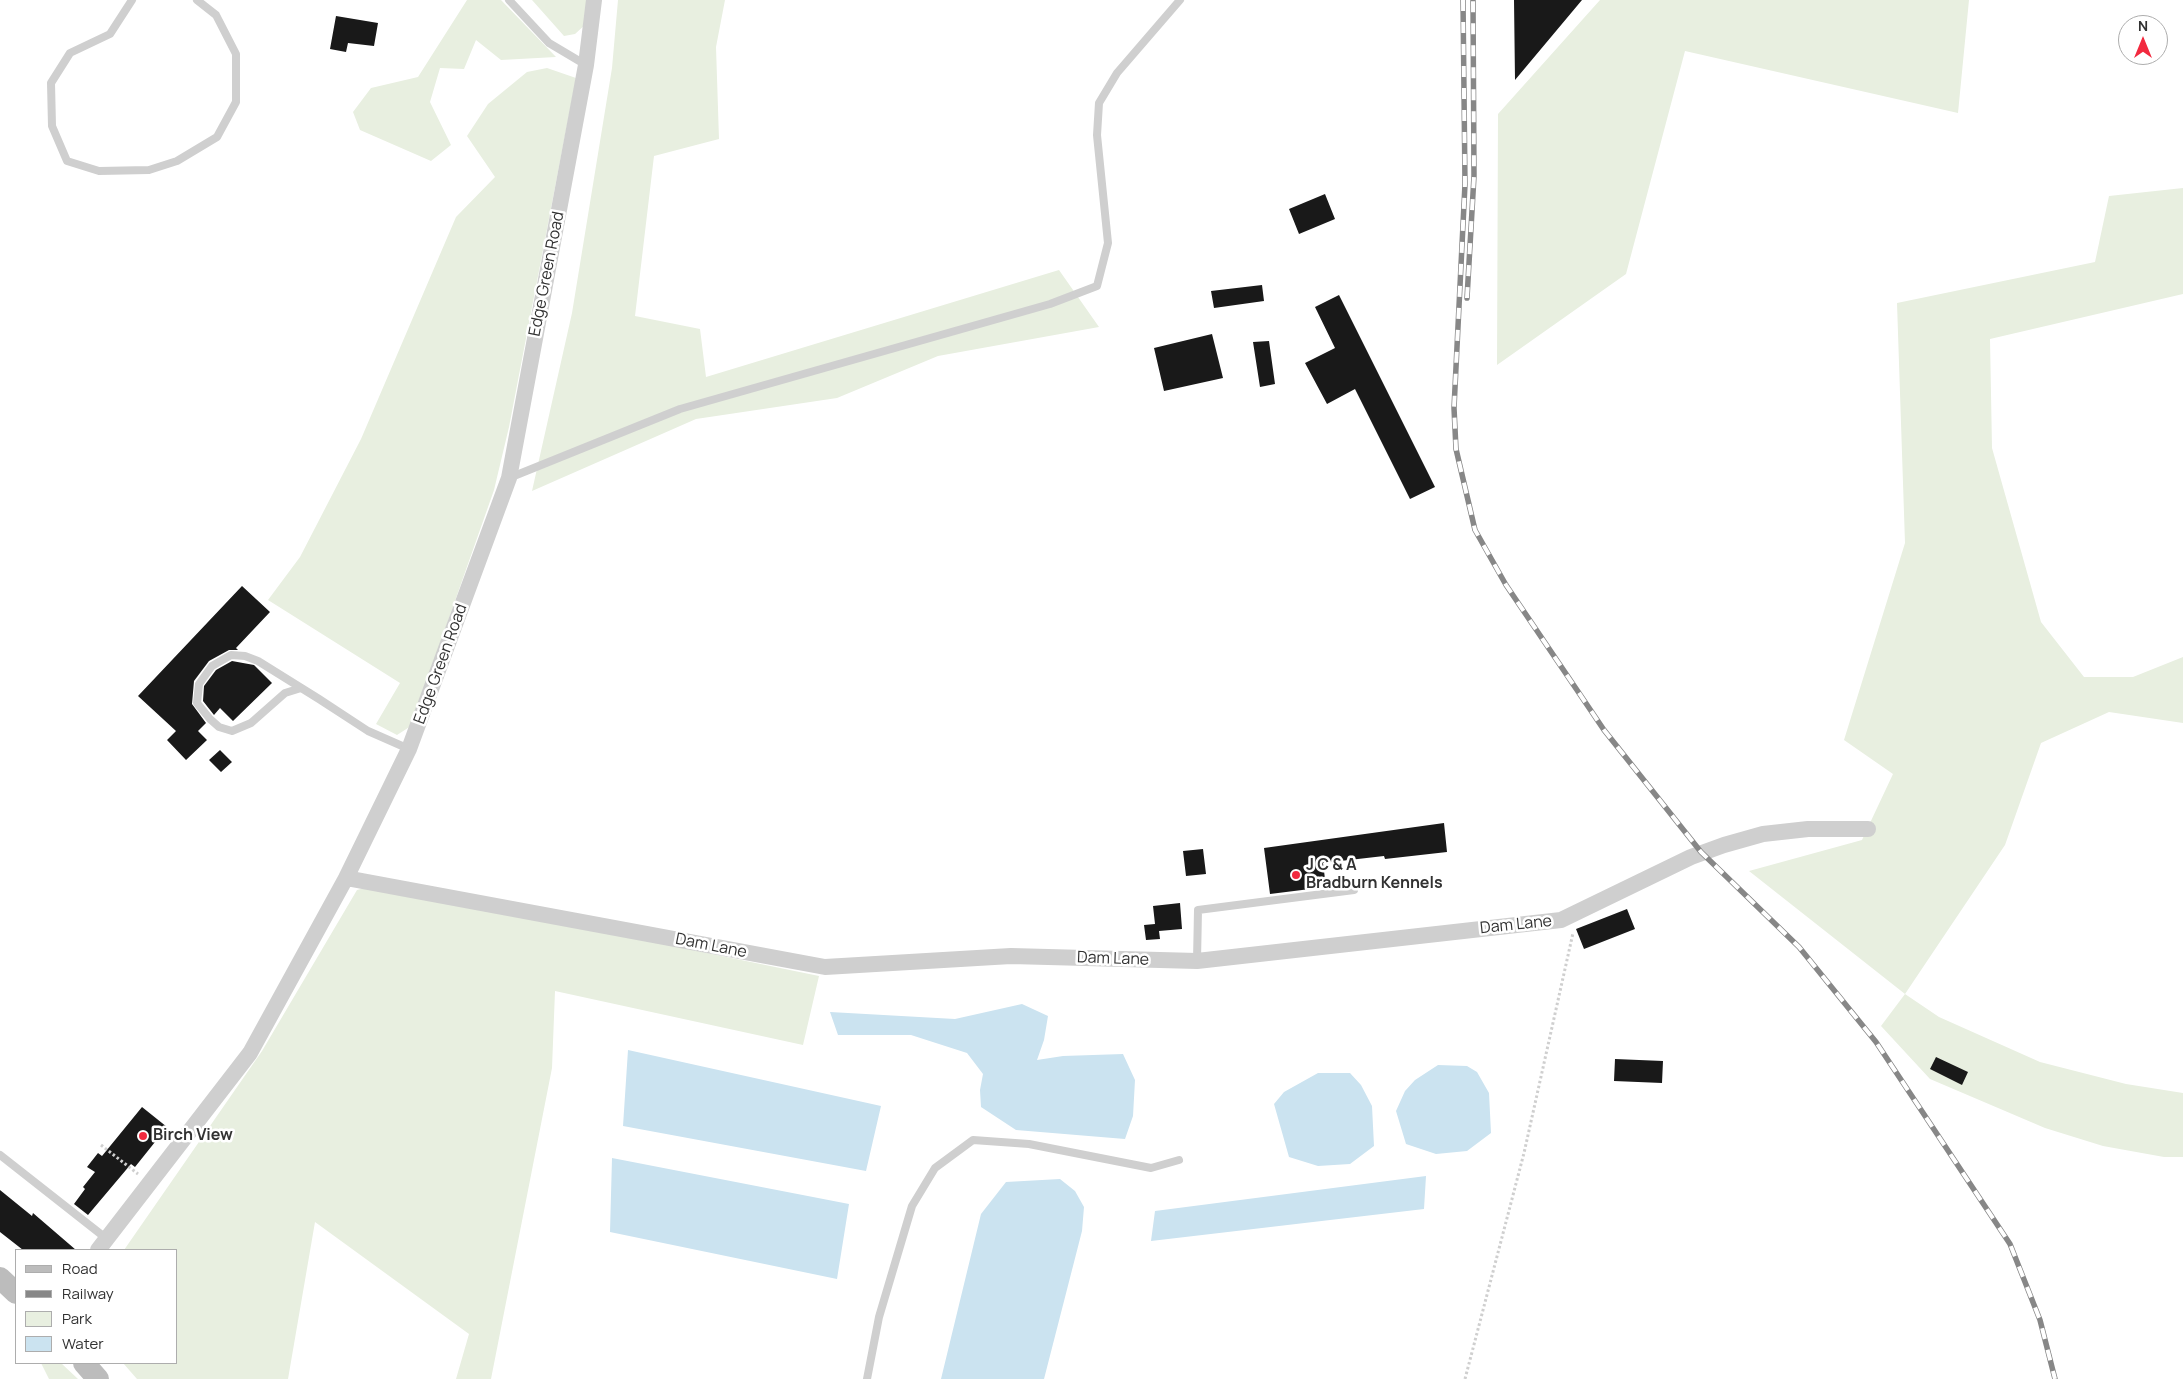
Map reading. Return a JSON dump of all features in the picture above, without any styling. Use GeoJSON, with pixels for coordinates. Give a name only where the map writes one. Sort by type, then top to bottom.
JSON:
{"type":"FeatureCollection","features":[{"type":"Feature","properties":{"kind":"main road"},"geometry":{"type":"LineString","coordinates":[[0,1278],[15,1292]]}},
{"type":"Feature","properties":{"kind":"main road"},"geometry":{"type":"LineString","coordinates":[[85,1364],[98,1379]]}},
{"type":"Feature","properties":{"kind":"street","name":"Edge Green Road"},"geometry":{"type":"LineString","coordinates":[[103,1245],[250,1053],[346,878],[409,749],[509,478],[586,65],[594,0]]}},
{"type":"Feature","properties":{"kind":"street","name":"Dam Lane"},"geometry":{"type":"LineString","coordinates":[[346,878],[825,968],[1011,956],[1197,962],[1562,920],[1692,857],[1724,845],[1763,834],[1808,829],[1868,829]]}},
{"type":"Feature","properties":{"kind":"lane"},"geometry":{"type":"LineString","coordinates":[[132,0],[110,34],[70,53],[51,82],[52,126],[67,161],[99,171],[150,170],[178,161],[217,137],[236,102],[236,54],[216,15],[197,0]]}},
{"type":"Feature","properties":{"kind":"lane"},"geometry":{"type":"LineString","coordinates":[[509,0],[549,43],[586,65]]}},
{"type":"Feature","properties":{"kind":"lane"},"geometry":{"type":"LineString","coordinates":[[509,478],[680,409],[1050,304],[1097,286],[1108,243],[1097,135],[1099,103],[1117,74],[1180,0]]}},
{"type":"Feature","properties":{"kind":"lane"},"geometry":{"type":"LineString","coordinates":[[301,688],[285,694],[251,723],[232,731],[219,727],[210,719],[197,703],[196,694],[203,677],[222,659],[231,655],[245,656],[258,661],[301,688],[368,731],[409,749]]}},
{"type":"Feature","properties":{"kind":"lane"},"geometry":{"type":"LineString","coordinates":[[1197,962],[1198,910],[1354,890]]}},
{"type":"Feature","properties":{"kind":"lane"},"geometry":{"type":"LineString","coordinates":[[867,1379],[879,1317],[912,1206],[935,1168],[973,1140],[1029,1144],[1151,1168],[1179,1160]]}},
{"type":"Feature","properties":{"kind":"lane"},"geometry":{"type":"LineString","coordinates":[[0,1155],[103,1245]]}},
{"type":"Feature","properties":{"kind":"path"},"geometry":{"type":"LineString","coordinates":[[1465,1379],[1524,1153],[1578,913]]}},
{"type":"Feature","properties":{"kind":"path"},"geometry":{"type":"LineString","coordinates":[[101,1145],[150,1183]]}},
{"type":"Feature","properties":{"kind":"green space"},"geometry":{"type":"Polygon","coordinates":[[[467,0],[501,0],[556,57],[501,60],[476,40],[464,69],[440,68],[430,102],[451,145],[431,161],[360,130],[353,112],[371,88],[418,77],[467,0]]]}},
{"type":"Feature","properties":{"kind":"green space"},"geometry":{"type":"Polygon","coordinates":[[[532,0],[589,0],[586,24],[575,34],[564,36],[532,0]]]}},
{"type":"Feature","properties":{"kind":"green space"},"geometry":{"type":"Polygon","coordinates":[[[618,0],[725,0],[716,47],[719,139],[654,156],[635,316],[700,329],[706,377],[1059,270],[1099,327],[938,356],[837,398],[696,419],[532,491],[572,313],[612,68],[618,0]]]}},
{"type":"Feature","properties":{"kind":"green space"},"geometry":{"type":"Polygon","coordinates":[[[1600,0],[1969,0],[1958,113],[1685,51],[1626,274],[1497,365],[1498,114],[1600,0]]]}},
{"type":"Feature","properties":{"kind":"green space"},"geometry":{"type":"Polygon","coordinates":[[[547,68],[576,78],[509,427],[494,490],[411,726],[397,735],[376,724],[400,683],[268,600],[300,557],[361,439],[456,217],[495,177],[467,136],[488,104],[527,72],[547,68]]]}},
{"type":"Feature","properties":{"kind":"green space"},"geometry":{"type":"Polygon","coordinates":[[[2183,188],[2183,294],[1990,339],[1992,448],[2041,622],[2084,677],[2133,677],[2183,657],[2183,723],[2109,712],[2041,743],[2005,845],[1905,994],[1749,871],[1862,840],[1893,774],[1844,740],[1905,543],[1897,303],[2095,262],[2109,196],[2183,188]]]}},
{"type":"Feature","properties":{"kind":"green space"},"geometry":{"type":"Polygon","coordinates":[[[376,885],[819,976],[803,1045],[555,991],[552,1068],[491,1379],[456,1379],[469,1334],[315,1222],[288,1379],[137,1379],[124,1364],[178,1364],[178,1249],[125,1249],[262,1051],[357,890],[376,885]]]}},
{"type":"Feature","properties":{"kind":"green space"},"geometry":{"type":"Polygon","coordinates":[[[1905,994],[1939,1017],[2040,1062],[2126,1084],[2183,1093],[2183,1157],[2164,1157],[2103,1146],[2045,1128],[1930,1079],[1881,1026],[1905,994]]]}},
{"type":"Feature","properties":{"kind":"green space"},"geometry":{"type":"Polygon","coordinates":[[[42,1364],[62,1364],[78,1379],[49,1379],[42,1364]]]}},
{"type":"Feature","properties":{"kind":"water"},"geometry":{"type":"Polygon","coordinates":[[[1022,1004],[1048,1016],[1044,1040],[1037,1060],[1063,1056],[1123,1054],[1135,1080],[1133,1116],[1125,1139],[1016,1130],[981,1107],[980,1090],[983,1074],[967,1053],[911,1035],[838,1035],[830,1012],[955,1019],[1022,1004]]]}},
{"type":"Feature","properties":{"kind":"water"},"geometry":{"type":"Polygon","coordinates":[[[628,1050],[881,1106],[866,1171],[623,1126],[628,1050]]]}},
{"type":"Feature","properties":{"kind":"water"},"geometry":{"type":"Polygon","coordinates":[[[1438,1065],[1467,1066],[1477,1072],[1489,1093],[1491,1133],[1467,1151],[1436,1154],[1406,1144],[1396,1111],[1405,1091],[1415,1080],[1438,1065]]]}},
{"type":"Feature","properties":{"kind":"water"},"geometry":{"type":"Polygon","coordinates":[[[1318,1073],[1350,1073],[1361,1085],[1372,1106],[1374,1146],[1350,1164],[1318,1166],[1289,1157],[1274,1104],[1284,1092],[1318,1073]]]}},
{"type":"Feature","properties":{"kind":"water"},"geometry":{"type":"Polygon","coordinates":[[[612,1158],[849,1204],[837,1279],[610,1232],[612,1158]]]}},
{"type":"Feature","properties":{"kind":"water"},"geometry":{"type":"Polygon","coordinates":[[[1426,1176],[1424,1209],[1151,1241],[1155,1211],[1426,1176]]]}},
{"type":"Feature","properties":{"kind":"water"},"geometry":{"type":"Polygon","coordinates":[[[1060,1179],[1075,1191],[1084,1207],[1082,1231],[1044,1379],[941,1379],[981,1214],[1006,1182],[1060,1179]]]}},
{"type":"Feature","properties":{"kind":"building"},"geometry":{"type":"Polygon","coordinates":[[[1514,0],[1582,0],[1515,80],[1514,0]]]}},
{"type":"Feature","properties":{"kind":"building"},"geometry":{"type":"Polygon","coordinates":[[[336,16],[378,23],[374,46],[348,43],[346,52],[330,49],[336,16]]]}},
{"type":"Feature","properties":{"kind":"building"},"geometry":{"type":"Polygon","coordinates":[[[1325,194],[1335,219],[1299,234],[1289,209],[1325,194]]]}},
{"type":"Feature","properties":{"kind":"building"},"geometry":{"type":"Polygon","coordinates":[[[1262,285],[1264,301],[1214,308],[1211,291],[1262,285]]]}},
{"type":"Feature","properties":{"kind":"building"},"geometry":{"type":"Polygon","coordinates":[[[1339,295],[1435,487],[1410,499],[1355,389],[1327,404],[1305,363],[1335,348],[1315,307],[1339,295]]]}},
{"type":"Feature","properties":{"kind":"building"},"geometry":{"type":"Polygon","coordinates":[[[1212,334],[1223,378],[1164,391],[1154,348],[1212,334]]]}},
{"type":"Feature","properties":{"kind":"building"},"geometry":{"type":"Polygon","coordinates":[[[1269,341],[1275,384],[1260,387],[1253,342],[1269,341]]]}},
{"type":"Feature","properties":{"kind":"building"},"geometry":{"type":"Polygon","coordinates":[[[242,586],[270,612],[236,648],[238,650],[229,650],[209,661],[194,681],[192,704],[206,723],[198,731],[207,740],[186,760],[167,740],[176,731],[138,696],[242,586]]]}},
{"type":"Feature","properties":{"kind":"building"},"geometry":{"type":"Polygon","coordinates":[[[232,661],[254,665],[272,683],[233,721],[220,708],[214,715],[203,701],[204,686],[216,670],[232,661]]]}},
{"type":"Feature","properties":{"kind":"building"},"geometry":{"type":"Polygon","coordinates":[[[220,750],[232,762],[221,772],[209,760],[220,750]]]}},
{"type":"Feature","properties":{"kind":"building"},"geometry":{"type":"Polygon","coordinates":[[[1444,823],[1447,852],[1385,859],[1384,856],[1323,863],[1326,887],[1270,894],[1264,848],[1444,823]]]}},
{"type":"Feature","properties":{"kind":"building"},"geometry":{"type":"Polygon","coordinates":[[[1203,849],[1206,874],[1186,876],[1183,851],[1203,849]]]}},
{"type":"Feature","properties":{"kind":"building"},"geometry":{"type":"Polygon","coordinates":[[[1180,903],[1182,929],[1159,931],[1160,939],[1146,940],[1144,925],[1155,924],[1153,906],[1180,903]]]}},
{"type":"Feature","properties":{"kind":"building"},"geometry":{"type":"Polygon","coordinates":[[[1627,909],[1635,929],[1584,949],[1576,929],[1627,909]]]}},
{"type":"Feature","properties":{"kind":"building"},"geometry":{"type":"Polygon","coordinates":[[[1936,1057],[1968,1072],[1962,1085],[1930,1069],[1936,1057]]]}},
{"type":"Feature","properties":{"kind":"building"},"geometry":{"type":"Polygon","coordinates":[[[1615,1059],[1663,1061],[1662,1083],[1614,1081],[1615,1059]]]}},
{"type":"Feature","properties":{"kind":"building"},"geometry":{"type":"Polygon","coordinates":[[[142,1107],[167,1127],[135,1167],[131,1164],[88,1215],[74,1204],[85,1189],[83,1187],[95,1172],[87,1167],[98,1153],[102,1156],[142,1107]]]}},
{"type":"Feature","properties":{"kind":"building"},"geometry":{"type":"Polygon","coordinates":[[[0,1190],[32,1216],[33,1213],[75,1249],[22,1249],[0,1232],[0,1190]]]}},
{"type":"Feature","properties":{"kind":"railway"},"geometry":{"type":"LineString","coordinates":[[1463,0],[1465,184],[1454,408],[1456,449],[1475,530],[1506,585],[1604,730],[1701,852],[1799,947],[1876,1042],[2010,1244],[2040,1320],[2055,1379]]}},
{"type":"Feature","properties":{"kind":"railway"},"geometry":{"type":"LineString","coordinates":[[1467,298],[1474,176],[1473,0]]}},
{"type":"Feature","properties":{"kind":"place","name":"J C & A Bradburn Kennels"},"geometry":{"type":"Point","coordinates":[1296,875]}},
{"type":"Feature","properties":{"kind":"place","name":"Birch View"},"geometry":{"type":"Point","coordinates":[143,1136]}}]}
